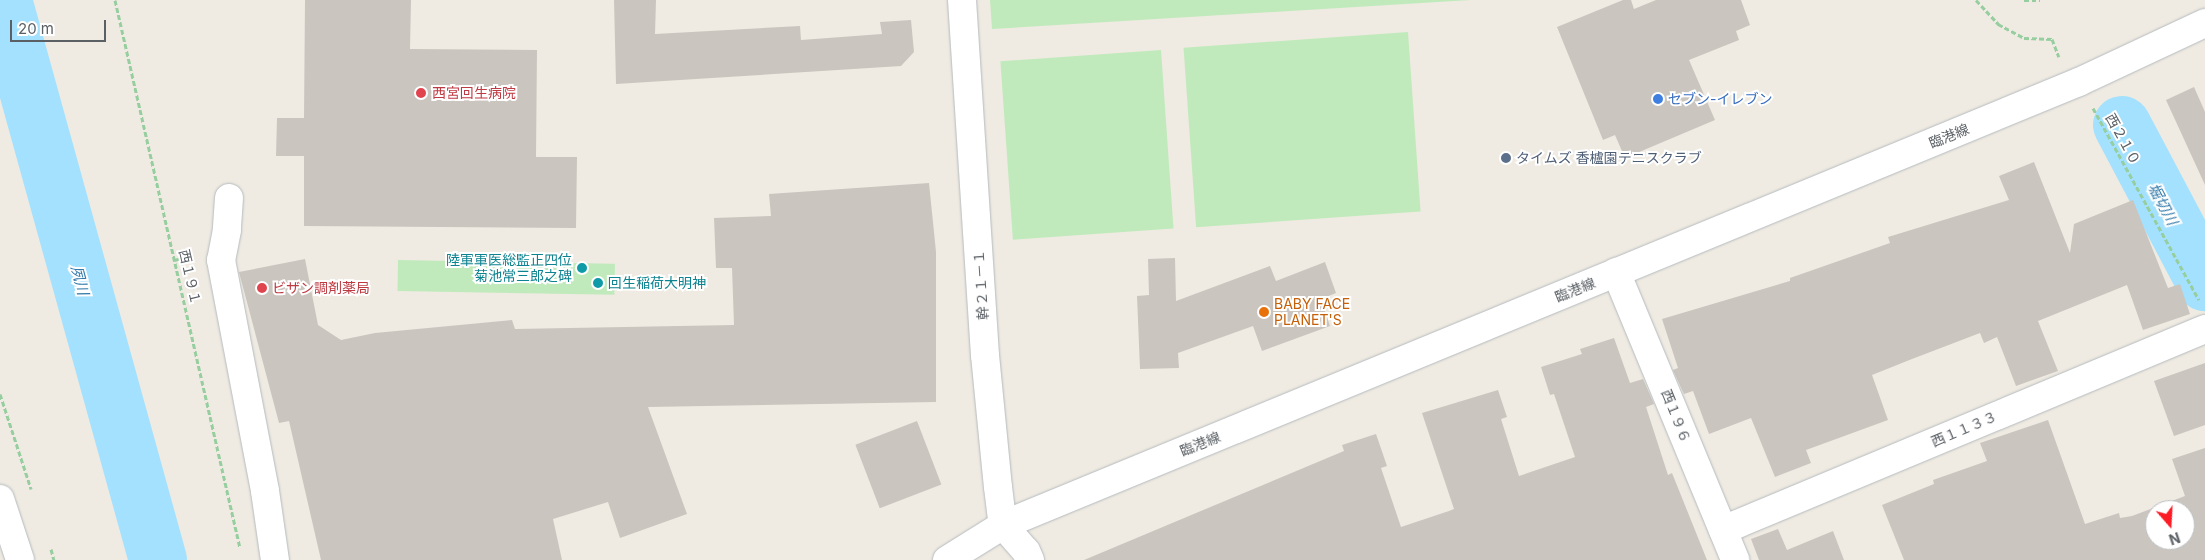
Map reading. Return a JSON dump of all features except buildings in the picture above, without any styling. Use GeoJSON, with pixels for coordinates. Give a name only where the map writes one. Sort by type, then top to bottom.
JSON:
{"type":"FeatureCollection","features":[{"type":"Feature","properties":{"kind":"street","name":"幹２１－１"},"geometry":{"type":"LineString","coordinates":[[962,0],[985,355],[1003,525]]}},
{"type":"Feature","properties":{"kind":"street","name":"臨港線"},"geometry":{"type":"LineString","coordinates":[[946,560],[1003,525],[2079,82],[2205,23]]}},
{"type":"Feature","properties":{"kind":"street"},"geometry":{"type":"LineString","coordinates":[[229,198],[227,230],[221,260],[265,491],[275,560]]}},
{"type":"Feature","properties":{"kind":"street","name":"西１９６"},"geometry":{"type":"LineString","coordinates":[[1616,272],[1735,560]]}},
{"type":"Feature","properties":{"kind":"street","name":"西１１３３"},"geometry":{"type":"LineString","coordinates":[[1723,530],[2203,316]]}},
{"type":"Feature","properties":{"kind":"street"},"geometry":{"type":"LineString","coordinates":[[0,500],[20,560]]}},
{"type":"Feature","properties":{"kind":"street"},"geometry":{"type":"LineString","coordinates":[[1003,525],[1026,551],[1030,560]]}},
{"type":"Feature","properties":{"kind":"path","name":"西１９１"},"geometry":{"type":"LineString","coordinates":[[115,0],[241,550]]}},
{"type":"Feature","properties":{"kind":"path"},"geometry":{"type":"LineString","coordinates":[[1976,0],[1998,24],[2024,38],[2052,39],[2059,57]]}},
{"type":"Feature","properties":{"kind":"path"},"geometry":{"type":"LineString","coordinates":[[2024,0],[2040,0]]}},
{"type":"Feature","properties":{"kind":"path","name":"西２１０"},"geometry":{"type":"LineString","coordinates":[[2079,82],[2203,316]]}},
{"type":"Feature","properties":{"kind":"path"},"geometry":{"type":"LineString","coordinates":[[174,260],[183,258]]}},
{"type":"Feature","properties":{"kind":"path"},"geometry":{"type":"LineString","coordinates":[[0,394],[33,496]]}},
{"type":"Feature","properties":{"kind":"path"},"geometry":{"type":"LineString","coordinates":[[48,542],[54,560]]}},
{"type":"Feature","properties":{"kind":"green space"},"geometry":{"type":"Polygon","coordinates":[[[990,0],[1471,0],[992,29],[990,0]]]}},
{"type":"Feature","properties":{"kind":"green space"},"geometry":{"type":"Polygon","coordinates":[[[1408,32],[1421,212],[1196,227],[1184,48],[1408,32]]]}},
{"type":"Feature","properties":{"kind":"green space"},"geometry":{"type":"Polygon","coordinates":[[[1161,50],[1173,229],[1013,240],[1000,61],[1161,50]]]}},
{"type":"Feature","properties":{"kind":"green space"},"geometry":{"type":"Polygon","coordinates":[[[398,260],[615,264],[614,295],[397,291],[398,260]]]}},
{"type":"Feature","properties":{"kind":"waterway","name":"夙川"},"geometry":{"type":"LineString","coordinates":[[3,0],[158,560]]}},
{"type":"Feature","properties":{"kind":"waterway","name":"堀切川"},"geometry":{"type":"LineString","coordinates":[[2122,125],[2205,282]]}},
{"type":"Feature","properties":{"kind":"place","name":"西宮回生病院"},"geometry":{"type":"Point","coordinates":[421,93]}},
{"type":"Feature","properties":{"kind":"place","name":"セブン-イレブン"},"geometry":{"type":"Point","coordinates":[1658,99]}},
{"type":"Feature","properties":{"kind":"place","name":"タイムズ 香櫨園テニスクラブ"},"geometry":{"type":"Point","coordinates":[1506,158]}},
{"type":"Feature","properties":{"kind":"place","name":"陸軍軍医総監正四位 菊池常三郎之碑"},"geometry":{"type":"Point","coordinates":[582,268]}},
{"type":"Feature","properties":{"kind":"place","name":"回生稲荷大明神"},"geometry":{"type":"Point","coordinates":[598,283]}},
{"type":"Feature","properties":{"kind":"place","name":"ビザン調剤薬局"},"geometry":{"type":"Point","coordinates":[262,288]}},
{"type":"Feature","properties":{"kind":"place","name":"BABY FACE PLANET'S"},"geometry":{"type":"Point","coordinates":[1264,312]}}]}
